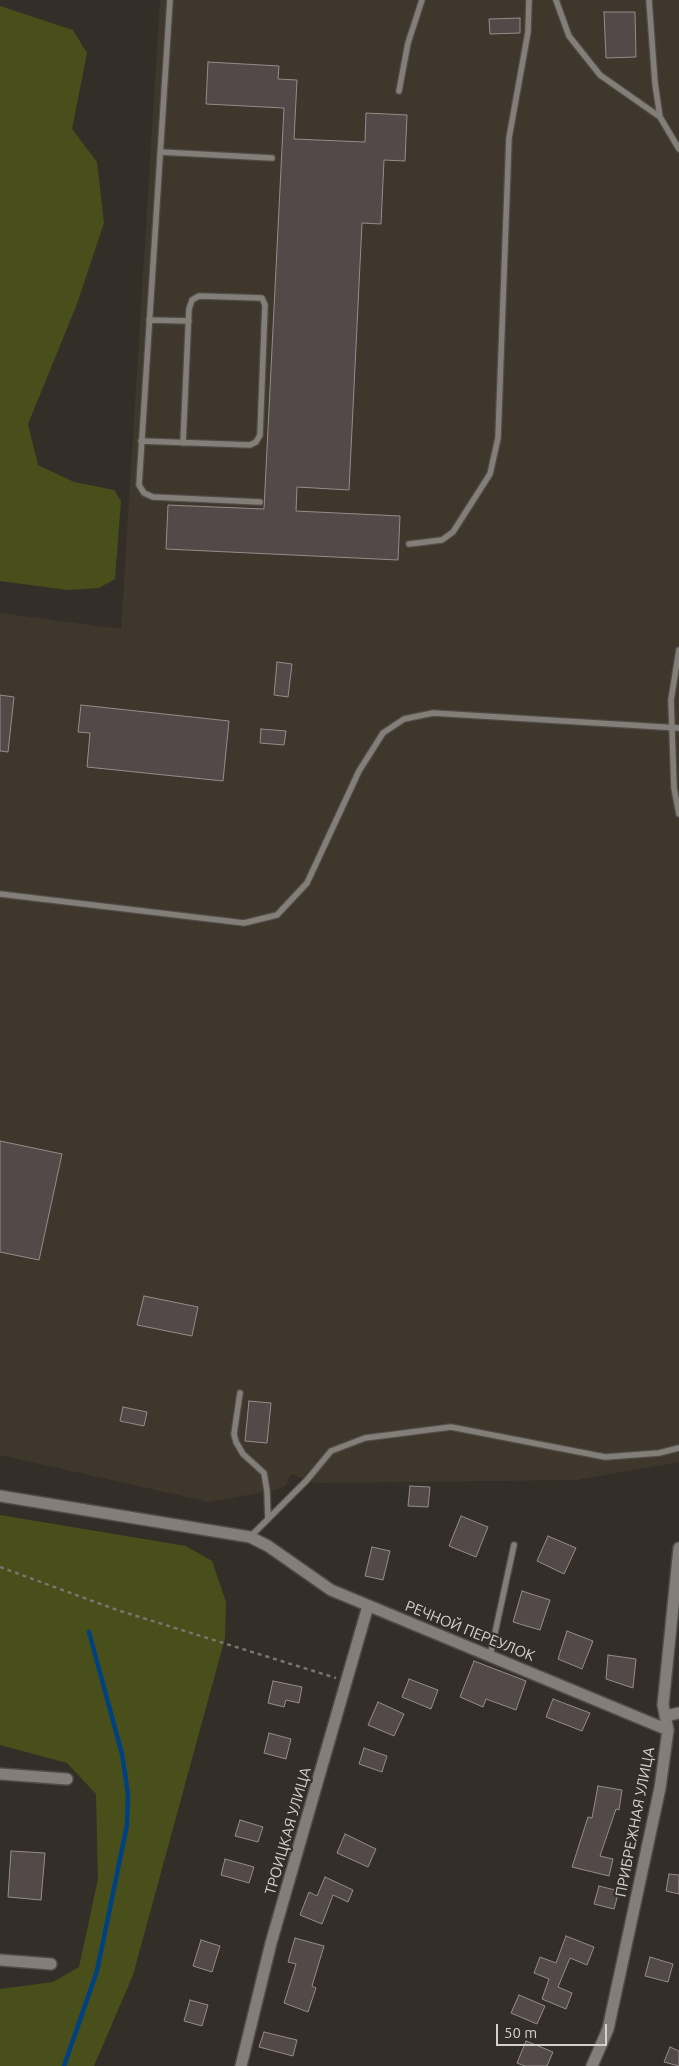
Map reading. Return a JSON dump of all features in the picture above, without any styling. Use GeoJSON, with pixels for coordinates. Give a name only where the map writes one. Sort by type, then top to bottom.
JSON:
{"type":"FeatureCollection","features":[{"type":"Feature","properties":{"kind":"street","name":"РЕЧНОЙ ПЕРЕУЛОК"},"geometry":{"type":"LineString","coordinates":[[0,1496],[250,1537],[268,1546],[331,1590],[668,1730]]}},
{"type":"Feature","properties":{"kind":"street","name":"ПРИБРЕЖНАЯ УЛИЦА"},"geometry":{"type":"LineString","coordinates":[[592,2066],[608,2029],[660,1788],[668,1730],[664,1705],[679,1548]]}},
{"type":"Feature","properties":{"kind":"street","name":"ТРОИЦКАЯ УЛИЦА"},"geometry":{"type":"LineString","coordinates":[[241,2066],[272,1943],[368,1606]]}},
{"type":"Feature","properties":{"kind":"street"},"geometry":{"type":"LineString","coordinates":[[666,1716],[679,1713]]}},
{"type":"Feature","properties":{"kind":"street"},"geometry":{"type":"LineString","coordinates":[[0,1774],[67,1779]]}},
{"type":"Feature","properties":{"kind":"street"},"geometry":{"type":"LineString","coordinates":[[0,1960],[51,1964]]}},
{"type":"Feature","properties":{"kind":"lane"},"geometry":{"type":"LineString","coordinates":[[170,0],[139,485],[144,493],[153,496],[176,499],[260,502]]}},
{"type":"Feature","properties":{"kind":"lane"},"geometry":{"type":"LineString","coordinates":[[399,91],[408,43],[422,0]]}},
{"type":"Feature","properties":{"kind":"lane"},"geometry":{"type":"LineString","coordinates":[[409,544],[442,540],[453,532],[486,482],[498,438],[509,138],[528,32],[529,0]]}},
{"type":"Feature","properties":{"kind":"lane"},"geometry":{"type":"LineString","coordinates":[[556,0],[569,36],[600,75],[660,117]]}},
{"type":"Feature","properties":{"kind":"lane"},"geometry":{"type":"LineString","coordinates":[[649,0],[655,83],[660,117],[679,149]]}},
{"type":"Feature","properties":{"kind":"lane"},"geometry":{"type":"LineString","coordinates":[[160,152],[272,158]]}},
{"type":"Feature","properties":{"kind":"lane"},"geometry":{"type":"LineString","coordinates":[[141,442],[250,445],[256,442],[260,434],[265,305],[262,298],[198,296],[192,300],[189,321],[183,443]]}},
{"type":"Feature","properties":{"kind":"lane"},"geometry":{"type":"LineString","coordinates":[[149,320],[189,321]]}},
{"type":"Feature","properties":{"kind":"lane"},"geometry":{"type":"LineString","coordinates":[[679,650],[671,700],[674,788],[679,814]]}},
{"type":"Feature","properties":{"kind":"lane"},"geometry":{"type":"LineString","coordinates":[[0,894],[244,923],[261,919],[277,915],[308,883],[359,771],[383,733],[404,719],[433,713],[679,728]]}},
{"type":"Feature","properties":{"kind":"lane"},"geometry":{"type":"LineString","coordinates":[[240,1393],[234,1434],[243,1454],[264,1473],[268,1491],[268,1519]]}},
{"type":"Feature","properties":{"kind":"lane"},"geometry":{"type":"LineString","coordinates":[[250,1537],[307,1480],[330,1451],[365,1438],[451,1427],[605,1456],[660,1452],[679,1448]]}},
{"type":"Feature","properties":{"kind":"lane"},"geometry":{"type":"LineString","coordinates":[[490,1656],[514,1545]]}},
{"type":"Feature","properties":{"kind":"path"},"geometry":{"type":"LineString","coordinates":[[0,1567],[116,1610],[347,1682]]}},
{"type":"Feature","properties":{"kind":"shaded area"},"geometry":{"type":"Polygon","coordinates":[[[160,0],[679,0],[679,1462],[577,1480],[315,1483],[291,1474],[285,1486],[276,1490],[209,1502],[0,1455],[0,613],[121,629],[160,0]]]}},
{"type":"Feature","properties":{"kind":"green space"},"geometry":{"type":"Polygon","coordinates":[[[0,6],[73,30],[87,53],[72,129],[97,162],[104,223],[77,304],[28,424],[38,465],[74,482],[114,490],[121,501],[115,579],[99,588],[68,590],[0,581],[0,6]]]}},
{"type":"Feature","properties":{"kind":"green space"},"geometry":{"type":"Polygon","coordinates":[[[0,1515],[186,1546],[212,1561],[226,1602],[225,1638],[133,1975],[94,2066],[0,2066],[0,1989],[53,1982],[79,1967],[98,1879],[96,1794],[67,1763],[0,1745],[0,1515]]]}},
{"type":"Feature","properties":{"kind":"building"},"geometry":{"type":"Polygon","coordinates":[[[604,12],[635,12],[636,57],[606,58],[604,12]]]}},
{"type":"Feature","properties":{"kind":"building"},"geometry":{"type":"Polygon","coordinates":[[[520,18],[520,33],[490,34],[489,19],[520,18]]]}},
{"type":"Feature","properties":{"kind":"building"},"geometry":{"type":"Polygon","coordinates":[[[208,62],[279,66],[278,79],[297,80],[294,139],[365,142],[366,113],[407,115],[405,161],[384,160],[381,224],[362,223],[349,490],[297,487],[296,511],[400,516],[398,560],[166,549],[168,505],[264,509],[284,108],[206,104],[208,62]]]}},
{"type":"Feature","properties":{"kind":"building"},"geometry":{"type":"Polygon","coordinates":[[[277,662],[292,664],[288,697],[274,695],[277,662]]]}},
{"type":"Feature","properties":{"kind":"building"},"geometry":{"type":"Polygon","coordinates":[[[0,695],[14,697],[8,752],[0,751],[0,695]]]}},
{"type":"Feature","properties":{"kind":"building"},"geometry":{"type":"Polygon","coordinates":[[[81,705],[229,721],[223,781],[87,767],[90,733],[78,732],[81,705]]]}},
{"type":"Feature","properties":{"kind":"building"},"geometry":{"type":"Polygon","coordinates":[[[261,729],[286,731],[284,745],[260,743],[261,729]]]}},
{"type":"Feature","properties":{"kind":"building"},"geometry":{"type":"Polygon","coordinates":[[[0,1141],[62,1154],[39,1260],[0,1252],[0,1141]]]}},
{"type":"Feature","properties":{"kind":"building"},"geometry":{"type":"Polygon","coordinates":[[[144,1296],[198,1307],[192,1336],[137,1325],[144,1296]]]}},
{"type":"Feature","properties":{"kind":"building"},"geometry":{"type":"Polygon","coordinates":[[[249,1401],[271,1403],[267,1443],[245,1441],[249,1401]]]}},
{"type":"Feature","properties":{"kind":"building"},"geometry":{"type":"Polygon","coordinates":[[[123,1407],[147,1412],[144,1426],[120,1421],[123,1407]]]}},
{"type":"Feature","properties":{"kind":"building"},"geometry":{"type":"Polygon","coordinates":[[[410,1486],[430,1487],[428,1507],[408,1506],[410,1486]]]}},
{"type":"Feature","properties":{"kind":"building"},"geometry":{"type":"Polygon","coordinates":[[[461,1516],[488,1527],[476,1557],[449,1546],[461,1516]]]}},
{"type":"Feature","properties":{"kind":"building"},"geometry":{"type":"Polygon","coordinates":[[[548,1536],[576,1548],[564,1574],[537,1561],[548,1536]]]}},
{"type":"Feature","properties":{"kind":"building"},"geometry":{"type":"Polygon","coordinates":[[[372,1547],[390,1551],[383,1580],[365,1576],[372,1547]]]}},
{"type":"Feature","properties":{"kind":"building"},"geometry":{"type":"Polygon","coordinates":[[[522,1591],[550,1600],[540,1630],[513,1622],[522,1591]]]}},
{"type":"Feature","properties":{"kind":"building"},"geometry":{"type":"Polygon","coordinates":[[[567,1631],[593,1641],[582,1669],[558,1659],[567,1631]]]}},
{"type":"Feature","properties":{"kind":"building"},"geometry":{"type":"Polygon","coordinates":[[[608,1655],[636,1659],[633,1688],[606,1679],[608,1655]]]}},
{"type":"Feature","properties":{"kind":"building"},"geometry":{"type":"Polygon","coordinates":[[[474,1661],[526,1681],[516,1710],[486,1699],[483,1707],[460,1697],[474,1661]]]}},
{"type":"Feature","properties":{"kind":"building"},"geometry":{"type":"Polygon","coordinates":[[[409,1679],[438,1690],[431,1709],[402,1697],[409,1679]]]}},
{"type":"Feature","properties":{"kind":"building"},"geometry":{"type":"Polygon","coordinates":[[[273,1681],[302,1687],[299,1703],[286,1700],[284,1707],[268,1703],[273,1681]]]}},
{"type":"Feature","properties":{"kind":"building"},"geometry":{"type":"Polygon","coordinates":[[[553,1699],[590,1713],[582,1731],[546,1717],[553,1699]]]}},
{"type":"Feature","properties":{"kind":"building"},"geometry":{"type":"Polygon","coordinates":[[[378,1702],[404,1714],[394,1736],[368,1725],[378,1702]]]}},
{"type":"Feature","properties":{"kind":"building"},"geometry":{"type":"Polygon","coordinates":[[[269,1733],[291,1739],[286,1759],[264,1753],[269,1733]]]}},
{"type":"Feature","properties":{"kind":"building"},"geometry":{"type":"Polygon","coordinates":[[[364,1748],[387,1756],[382,1772],[359,1764],[364,1748]]]}},
{"type":"Feature","properties":{"kind":"building"},"geometry":{"type":"Polygon","coordinates":[[[598,1786],[622,1790],[619,1810],[616,1809],[600,1856],[613,1859],[609,1876],[572,1867],[588,1817],[592,1818],[598,1786]]]}},
{"type":"Feature","properties":{"kind":"building"},"geometry":{"type":"Polygon","coordinates":[[[240,1820],[263,1827],[258,1842],[235,1836],[240,1820]]]}},
{"type":"Feature","properties":{"kind":"building"},"geometry":{"type":"Polygon","coordinates":[[[345,1834],[376,1849],[368,1867],[337,1853],[345,1834]]]}},
{"type":"Feature","properties":{"kind":"building"},"geometry":{"type":"Polygon","coordinates":[[[11,1851],[45,1853],[41,1900],[8,1897],[11,1851]]]}},
{"type":"Feature","properties":{"kind":"building"},"geometry":{"type":"Polygon","coordinates":[[[225,1859],[254,1867],[249,1883],[221,1875],[225,1859]]]}},
{"type":"Feature","properties":{"kind":"building"},"geometry":{"type":"Polygon","coordinates":[[[669,1874],[679,1875],[679,1894],[666,1891],[669,1874]]]}},
{"type":"Feature","properties":{"kind":"building"},"geometry":{"type":"Polygon","coordinates":[[[325,1877],[353,1890],[348,1902],[333,1895],[322,1924],[300,1915],[309,1892],[317,1896],[325,1877]]]}},
{"type":"Feature","properties":{"kind":"building"},"geometry":{"type":"Polygon","coordinates":[[[599,1886],[619,1891],[614,1909],[594,1904],[599,1886]]]}},
{"type":"Feature","properties":{"kind":"building"},"geometry":{"type":"Polygon","coordinates":[[[566,1936],[594,1947],[587,1965],[570,1958],[558,1987],[572,1993],[566,2009],[542,1999],[549,1979],[534,1973],[540,1957],[556,1963],[566,1936]]]}},
{"type":"Feature","properties":{"kind":"building"},"geometry":{"type":"Polygon","coordinates":[[[295,1938],[324,1946],[312,1986],[316,1988],[308,2012],[284,2003],[296,1964],[288,1962],[295,1938]]]}},
{"type":"Feature","properties":{"kind":"building"},"geometry":{"type":"Polygon","coordinates":[[[201,1940],[220,1946],[212,1972],[193,1966],[201,1940]]]}},
{"type":"Feature","properties":{"kind":"building"},"geometry":{"type":"Polygon","coordinates":[[[650,1957],[673,1964],[668,1982],[645,1976],[650,1957]]]}},
{"type":"Feature","properties":{"kind":"building"},"geometry":{"type":"Polygon","coordinates":[[[519,1995],[545,2006],[537,2024],[511,2013],[519,1995]]]}},
{"type":"Feature","properties":{"kind":"building"},"geometry":{"type":"Polygon","coordinates":[[[190,2000],[208,2005],[202,2026],[184,2021],[190,2000]]]}},
{"type":"Feature","properties":{"kind":"building"},"geometry":{"type":"Polygon","coordinates":[[[264,2032],[297,2040],[293,2056],[259,2047],[264,2032]]]}},
{"type":"Feature","properties":{"kind":"building"},"geometry":{"type":"Polygon","coordinates":[[[526,2041],[553,2052],[547,2066],[525,2066],[517,2063],[526,2041]]]}},
{"type":"Feature","properties":{"kind":"building"},"geometry":{"type":"Polygon","coordinates":[[[670,2047],[679,2051],[679,2066],[664,2062],[670,2047]]]}},
{"type":"Feature","properties":{"kind":"waterway"},"geometry":{"type":"LineString","coordinates":[[64,2066],[97,1971],[127,1825],[128,1794],[122,1754],[89,1632]]}}]}
